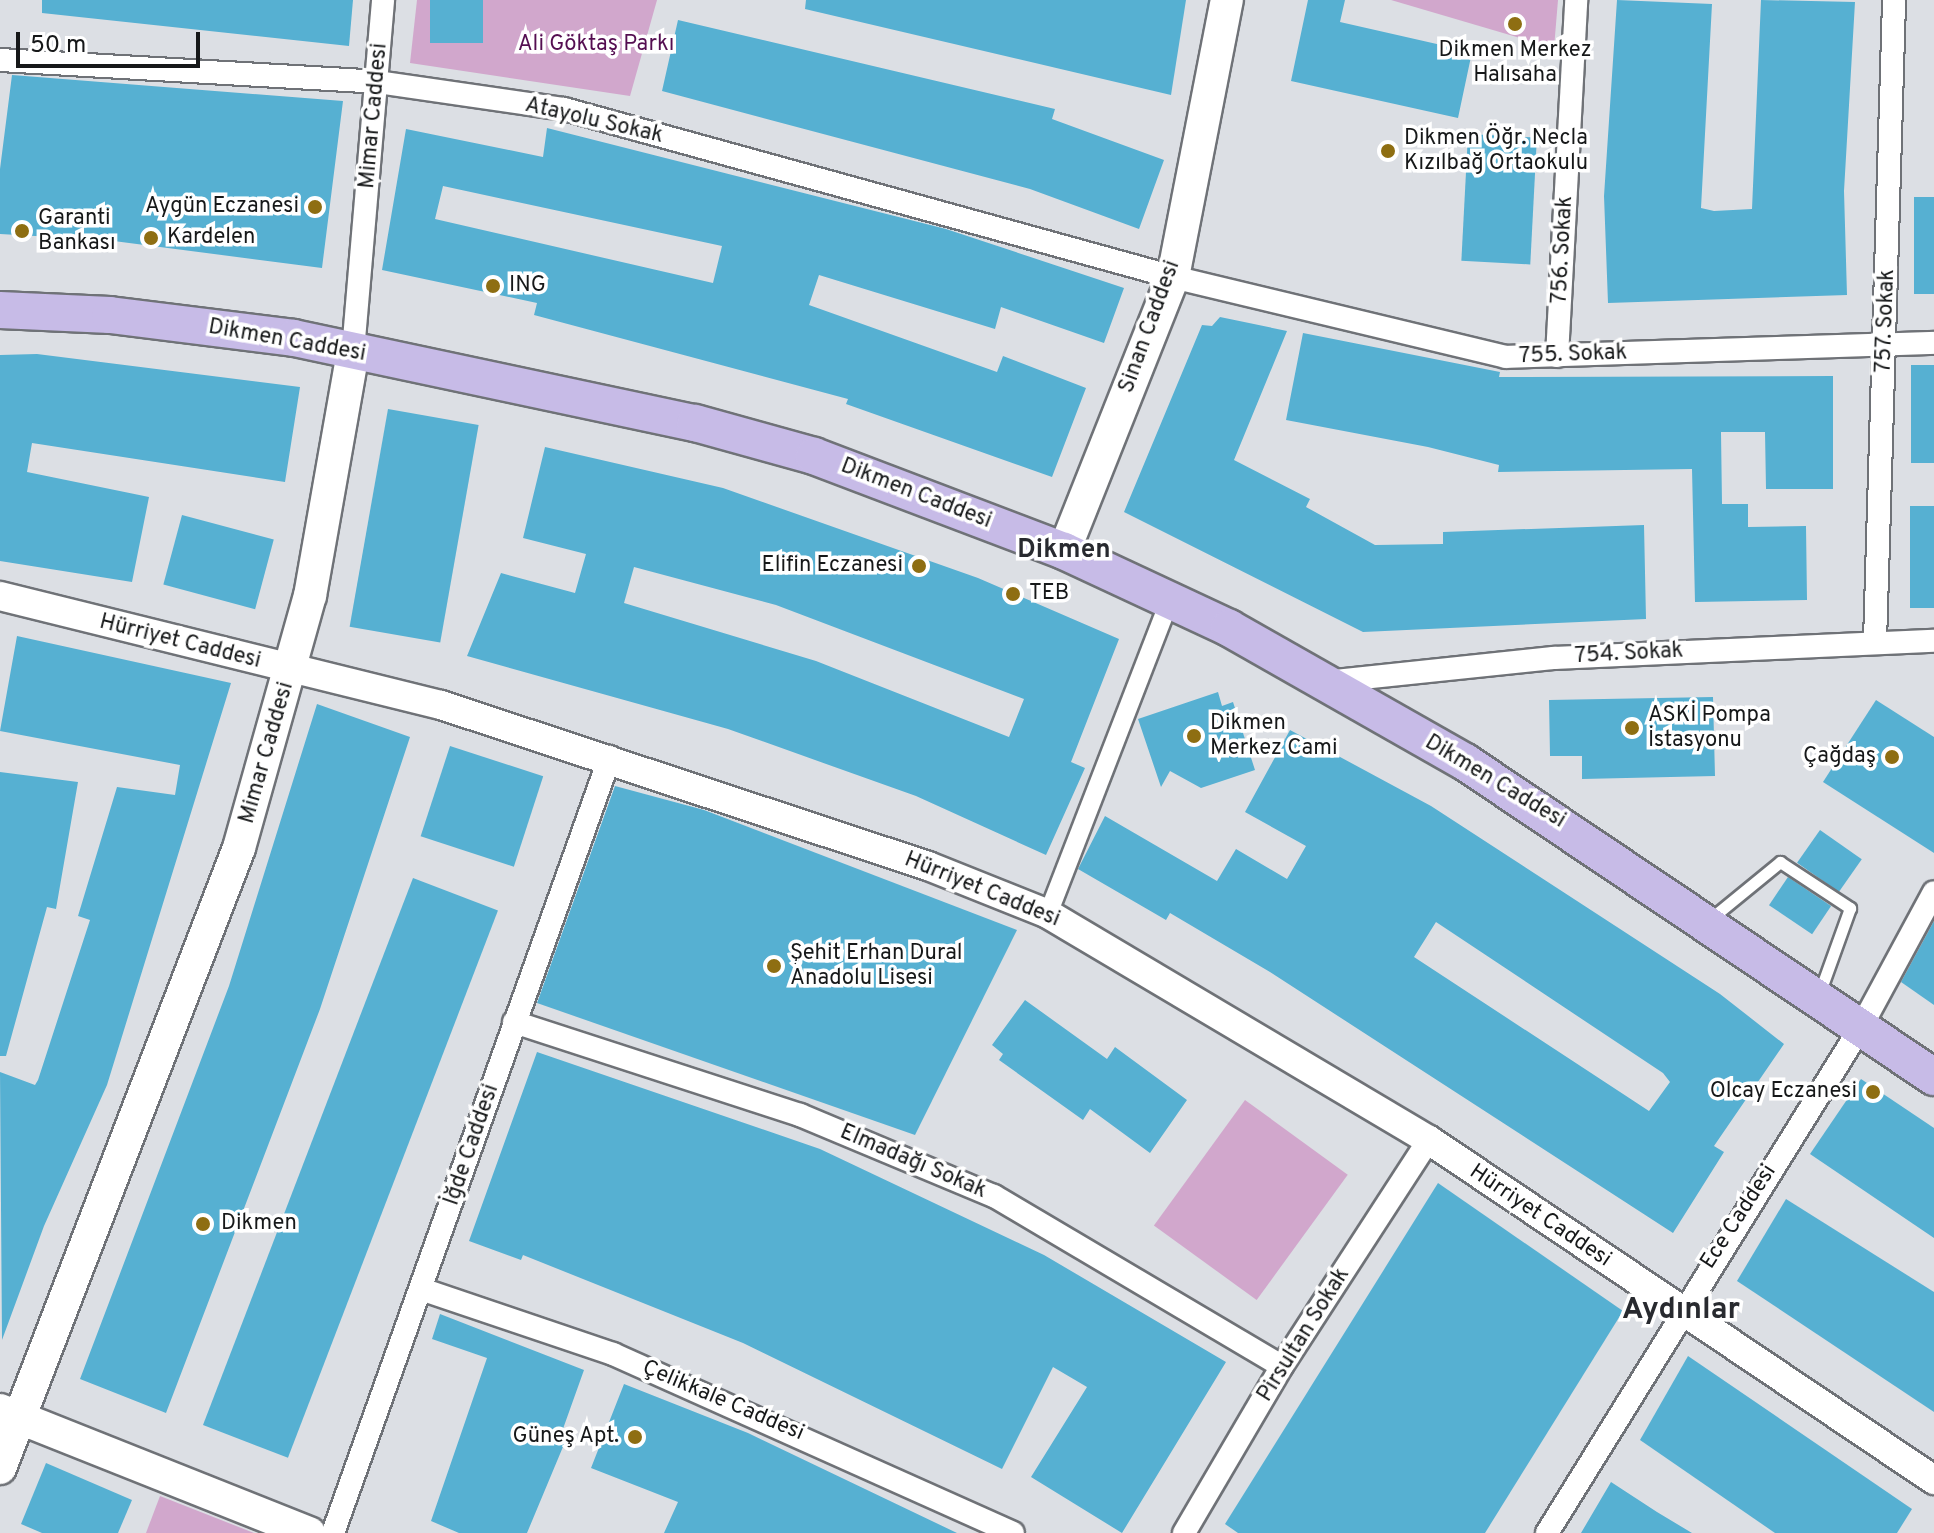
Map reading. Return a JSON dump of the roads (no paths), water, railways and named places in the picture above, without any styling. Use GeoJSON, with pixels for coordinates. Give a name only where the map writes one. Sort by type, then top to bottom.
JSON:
{"type":"FeatureCollection","features":[{"type":"Feature","properties":{"kind":"main road","name":"Sinan Caddesi"},"geometry":{"type":"LineString","coordinates":[[1064,551],[1173,277],[1227,0]]}},
{"type":"Feature","properties":{"kind":"main road","name":"Dikmen Caddesi"},"geometry":{"type":"LineString","coordinates":[[0,310],[110,315],[353,351],[695,423],[800,452],[1064,551],[1170,600],[1325,682],[1578,833],[1934,1077]]}},
{"type":"Feature","properties":{"kind":"main road","name":"Mimar Caddesi"},"geometry":{"type":"LineString","coordinates":[[0,1468],[9,1414],[212,926],[292,670],[326,521],[353,351]]}},
{"type":"Feature","properties":{"kind":"main road"},"geometry":{"type":"LineString","coordinates":[[9,1414],[309,1533]]}},
{"type":"Feature","properties":{"kind":"street","name":"Mimar Caddesi"},"geometry":{"type":"LineString","coordinates":[[353,351],[383,0]]}},
{"type":"Feature","properties":{"kind":"street","name":"756. Sokak"},"geometry":{"type":"LineString","coordinates":[[1557,356],[1576,0]]}},
{"type":"Feature","properties":{"kind":"street","name":"757. Sokak"},"geometry":{"type":"LineString","coordinates":[[1875,642],[1894,0]]}},
{"type":"Feature","properties":{"kind":"street","name":"Atayolu Sokak"},"geometry":{"type":"LineString","coordinates":[[0,60],[377,82],[564,109],[1173,277]]}},
{"type":"Feature","properties":{"kind":"street","name":"755. Sokak"},"geometry":{"type":"LineString","coordinates":[[1173,277],[1506,357],[1934,343]]}},
{"type":"Feature","properties":{"kind":"street","name":"Hürriyet Caddesi"},"geometry":{"type":"LineString","coordinates":[[0,596],[441,705],[610,757],[928,866],[1048,914],[1429,1140],[1934,1480]]}},
{"type":"Feature","properties":{"kind":"street"},"geometry":{"type":"LineString","coordinates":[[1048,914],[1170,600]]}},
{"type":"Feature","properties":{"kind":"street","name":"754. Sokak"},"geometry":{"type":"LineString","coordinates":[[1325,682],[1554,658],[1934,641]]}},
{"type":"Feature","properties":{"kind":"street","name":"İğde Caddesi"},"geometry":{"type":"LineString","coordinates":[[333,1533],[424,1290],[514,1022],[610,757]]}},
{"type":"Feature","properties":{"kind":"street","name":"Ece Caddesi"},"geometry":{"type":"LineString","coordinates":[[1547,1533],[1680,1310],[1861,1027],[1934,892]]}},
{"type":"Feature","properties":{"kind":"street","name":"Elmadağı Sokak"},"geometry":{"type":"LineString","coordinates":[[514,1022],[787,1111],[994,1196],[1282,1366]]}},
{"type":"Feature","properties":{"kind":"street","name":"Pirsultan Sokak"},"geometry":{"type":"LineString","coordinates":[[1184,1533],[1282,1366],[1429,1140]]}},
{"type":"Feature","properties":{"kind":"street","name":"Çelikkale Caddesi"},"geometry":{"type":"LineString","coordinates":[[424,1290],[613,1354],[1013,1533]]}},
{"type":"Feature","properties":{"kind":"lane"},"geometry":{"type":"LineString","coordinates":[[1706,923],[1780,862],[1850,908],[1817,998]]}},
{"type":"Feature","properties":{"kind":"place","name":"Dikmen Merkez Halısaha"},"geometry":{"type":"Point","coordinates":[1515,24]}},
{"type":"Feature","properties":{"kind":"place","name":"Dikmen Öğr. Necla Kızılbağ Ortaokulu"},"geometry":{"type":"Point","coordinates":[1388,151]}},
{"type":"Feature","properties":{"kind":"place","name":"Aygün Eczanesi"},"geometry":{"type":"Point","coordinates":[315,207]}},
{"type":"Feature","properties":{"kind":"place","name":"Garanti Bankası"},"geometry":{"type":"Point","coordinates":[22,231]}},
{"type":"Feature","properties":{"kind":"place","name":"Kardelen"},"geometry":{"type":"Point","coordinates":[151,238]}},
{"type":"Feature","properties":{"kind":"place","name":"ING"},"geometry":{"type":"Point","coordinates":[493,286]}},
{"type":"Feature","properties":{"kind":"place","name":"Elifin Eczanesi"},"geometry":{"type":"Point","coordinates":[919,566]}},
{"type":"Feature","properties":{"kind":"place","name":"TEB"},"geometry":{"type":"Point","coordinates":[1013,594]}},
{"type":"Feature","properties":{"kind":"place","name":"ASKİ Pompa İstasyonu"},"geometry":{"type":"Point","coordinates":[1632,728]}},
{"type":"Feature","properties":{"kind":"place","name":"Dikmen Merkez Cami"},"geometry":{"type":"Point","coordinates":[1194,736]}},
{"type":"Feature","properties":{"kind":"place","name":"Çağdaş"},"geometry":{"type":"Point","coordinates":[1892,757]}},
{"type":"Feature","properties":{"kind":"place","name":"Şehit Erhan Dural Anadolu Lisesi"},"geometry":{"type":"Point","coordinates":[774,966]}},
{"type":"Feature","properties":{"kind":"place","name":"Olcay Eczanesi"},"geometry":{"type":"Point","coordinates":[1873,1092]}},
{"type":"Feature","properties":{"kind":"place","name":"Dikmen"},"geometry":{"type":"Point","coordinates":[203,1224]}},
{"type":"Feature","properties":{"kind":"place","name":"Güneş Apt."},"geometry":{"type":"Point","coordinates":[635,1437]}},
{"type":"Feature","properties":{"kind":"district","name":"Dikmen"},"geometry":{"type":"Point","coordinates":[1064,551]}},
{"type":"Feature","properties":{"kind":"district","name":"Aydınlar"},"geometry":{"type":"Point","coordinates":[1681,1311]}},
{"type":"Feature","properties":{"kind":"park label","name":"Ali Göktaş Parkı"},"geometry":{"type":"Point","coordinates":[596,45]}}]}
